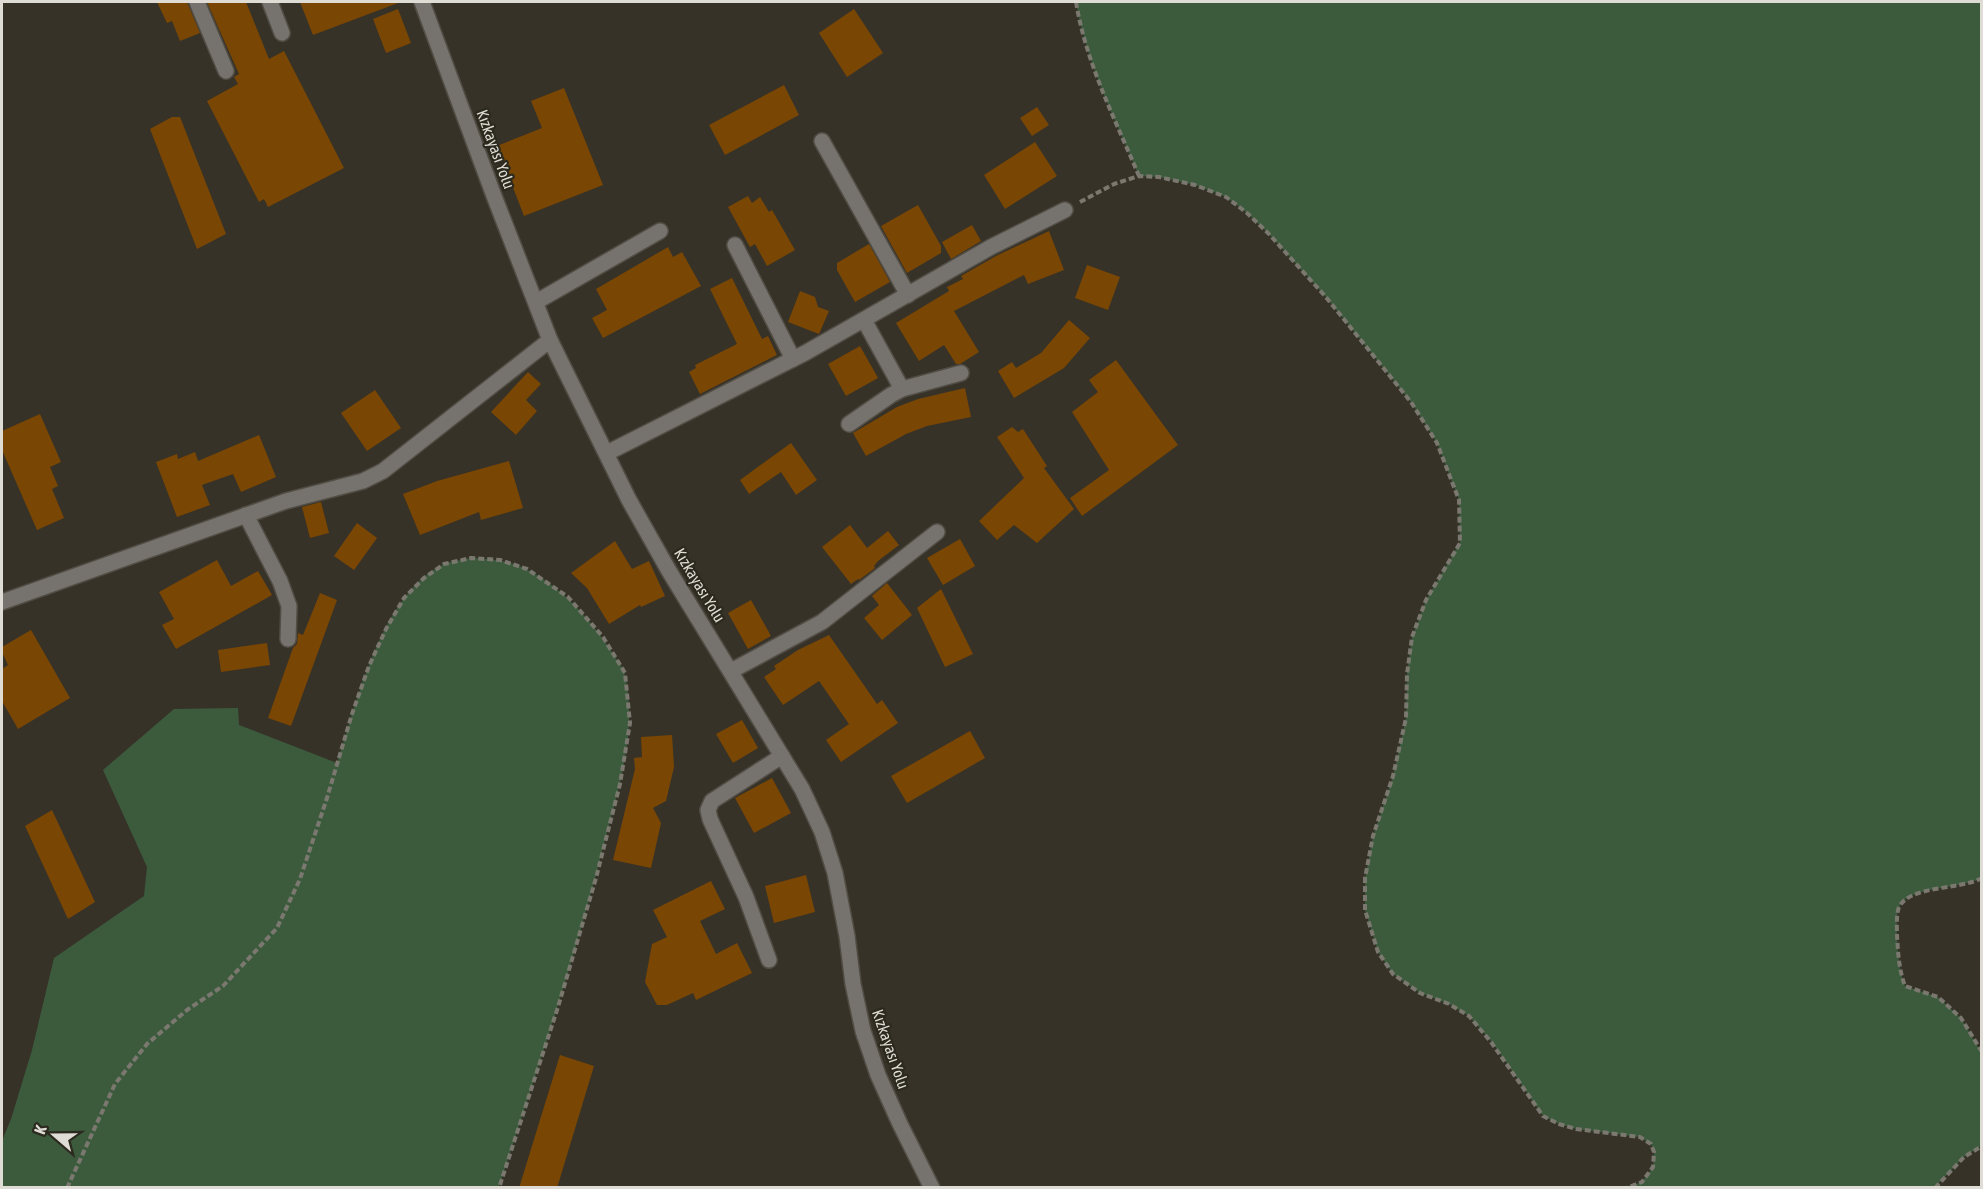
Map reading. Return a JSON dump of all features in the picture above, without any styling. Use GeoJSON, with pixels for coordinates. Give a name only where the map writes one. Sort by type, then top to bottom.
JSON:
{"type":"FeatureCollection","features":[{"type":"Feature","properties":{"kind":"street"},"geometry":{"type":"LineString","coordinates":[[197,2],[225,71]]}},
{"type":"Feature","properties":{"kind":"street"},"geometry":{"type":"LineString","coordinates":[[270,2],[282,33]]}},
{"type":"Feature","properties":{"kind":"street","name":"Kızkayası Yolu"},"geometry":{"type":"LineString","coordinates":[[422,2],[550,340],[629,500],[669,571],[802,789],[822,832],[835,873],[863,1031],[878,1075],[932,1188]]}},
{"type":"Feature","properties":{"kind":"street"},"geometry":{"type":"LineString","coordinates":[[822,141],[908,295]]}},
{"type":"Feature","properties":{"kind":"street"},"geometry":{"type":"LineString","coordinates":[[607,453],[792,359],[991,248],[1065,210]]}},
{"type":"Feature","properties":{"kind":"street"},"geometry":{"type":"LineString","coordinates":[[536,302],[660,231]]}},
{"type":"Feature","properties":{"kind":"street"},"geometry":{"type":"LineString","coordinates":[[735,245],[792,359]]}},
{"type":"Feature","properties":{"kind":"street"},"geometry":{"type":"LineString","coordinates":[[864,320],[902,389]]}},
{"type":"Feature","properties":{"kind":"street"},"geometry":{"type":"LineString","coordinates":[[2,602],[286,501],[363,481],[383,471],[550,340]]}},
{"type":"Feature","properties":{"kind":"street"},"geometry":{"type":"LineString","coordinates":[[849,424],[891,394],[961,373]]}},
{"type":"Feature","properties":{"kind":"street"},"geometry":{"type":"LineString","coordinates":[[246,515],[280,581],[289,606],[288,639]]}},
{"type":"Feature","properties":{"kind":"street"},"geometry":{"type":"LineString","coordinates":[[731,671],[822,622],[937,532]]}},
{"type":"Feature","properties":{"kind":"street"},"geometry":{"type":"LineString","coordinates":[[769,960],[746,897],[708,810],[712,801],[782,756]]}},
{"type":"Feature","properties":{"kind":"path"},"geometry":{"type":"LineString","coordinates":[[1076,2],[1081,30],[1093,67],[1139,176]]}},
{"type":"Feature","properties":{"kind":"path"},"geometry":{"type":"LineString","coordinates":[[1065,210],[1114,184],[1139,176],[1159,177],[1195,185],[1226,197],[1268,233],[1324,296],[1411,402],[1437,443],[1459,500],[1460,543],[1426,600],[1412,637],[1407,674],[1406,718],[1393,776],[1373,836],[1365,878],[1365,910],[1378,952],[1393,974],[1420,993],[1449,1004],[1469,1016],[1491,1042],[1543,1116],[1559,1125],[1576,1130],[1640,1137],[1651,1144],[1654,1152],[1653,1167],[1642,1182],[1626,1188]]}},
{"type":"Feature","properties":{"kind":"path"},"geometry":{"type":"LineString","coordinates":[[67,1188],[115,1084],[147,1044],[187,1010],[223,986],[277,928],[300,879],[352,714],[369,666],[386,628],[404,598],[424,578],[444,564],[471,558],[500,560],[527,569],[568,597],[603,637],[625,673],[630,723],[620,784],[596,878],[558,1007],[499,1188]]}},
{"type":"Feature","properties":{"kind":"path"},"geometry":{"type":"LineString","coordinates":[[1982,878],[1908,898],[1900,907],[1897,922],[1900,973],[1905,986],[1938,997],[1961,1018],[1982,1052]]}},
{"type":"Feature","properties":{"kind":"path"},"geometry":{"type":"LineString","coordinates":[[1935,1188],[1964,1157],[1982,1146]]}},
{"type":"Feature","properties":{"kind":"green space"},"geometry":{"type":"Polygon","coordinates":[[[1076,2],[1981,2],[1981,878],[1914,895],[1905,900],[1897,914],[1899,961],[1905,986],[1938,997],[1961,1018],[1981,1052],[1981,1146],[1964,1157],[1935,1187],[1626,1187],[1642,1182],[1653,1167],[1654,1152],[1651,1144],[1639,1137],[1576,1129],[1543,1116],[1492,1042],[1469,1016],[1449,1004],[1420,993],[1393,974],[1378,952],[1365,910],[1365,878],[1373,836],[1393,776],[1406,718],[1407,674],[1412,637],[1426,600],[1460,542],[1459,500],[1437,443],[1411,402],[1325,296],[1268,233],[1226,197],[1195,185],[1159,177],[1139,176],[1094,69],[1076,2]]]}},
{"type":"Feature","properties":{"kind":"green space"},"geometry":{"type":"Polygon","coordinates":[[[471,558],[515,564],[554,587],[576,607],[621,665],[628,696],[629,718],[625,761],[593,887],[568,974],[499,1187],[2,1187],[2,1141],[32,1050],[54,958],[144,896],[147,867],[103,770],[174,709],[238,708],[239,725],[337,763],[374,652],[404,599],[422,578],[444,564],[471,558]]]}},
{"type":"Feature","properties":{"kind":"building"},"geometry":{"type":"Polygon","coordinates":[[[157,2],[187,2],[200,33],[180,41],[172,21],[167,23],[157,2]]]}},
{"type":"Feature","properties":{"kind":"building"},"geometry":{"type":"Polygon","coordinates":[[[207,2],[246,2],[269,59],[284,51],[344,168],[268,207],[264,199],[259,202],[207,101],[238,84],[234,77],[239,74],[207,2]]]}},
{"type":"Feature","properties":{"kind":"building"},"geometry":{"type":"Polygon","coordinates":[[[300,2],[398,2],[398,3],[313,35],[300,2]]]}},
{"type":"Feature","properties":{"kind":"building"},"geometry":{"type":"Polygon","coordinates":[[[398,9],[411,43],[386,53],[373,19],[398,9]]]}},
{"type":"Feature","properties":{"kind":"building"},"geometry":{"type":"Polygon","coordinates":[[[854,9],[883,53],[847,77],[819,33],[854,9]]]}},
{"type":"Feature","properties":{"kind":"building"},"geometry":{"type":"Polygon","coordinates":[[[784,85],[799,115],[725,155],[709,125],[784,85]]]}},
{"type":"Feature","properties":{"kind":"building"},"geometry":{"type":"Polygon","coordinates":[[[564,88],[603,185],[524,216],[497,146],[542,128],[531,101],[564,88]]]}},
{"type":"Feature","properties":{"kind":"building"},"geometry":{"type":"Polygon","coordinates":[[[1037,107],[1049,125],[1032,136],[1020,118],[1037,107]]]}},
{"type":"Feature","properties":{"kind":"building"},"geometry":{"type":"Polygon","coordinates":[[[172,117],[180,117],[226,234],[197,249],[150,129],[172,117]]]}},
{"type":"Feature","properties":{"kind":"building"},"geometry":{"type":"Polygon","coordinates":[[[1035,142],[1057,176],[1005,209],[984,175],[1035,142]]]}},
{"type":"Feature","properties":{"kind":"building"},"geometry":{"type":"Polygon","coordinates":[[[748,196],[752,203],[760,197],[769,212],[772,210],[795,250],[767,266],[755,244],[750,247],[728,207],[748,196]]]}},
{"type":"Feature","properties":{"kind":"building"},"geometry":{"type":"Polygon","coordinates":[[[918,205],[941,246],[941,253],[907,273],[881,226],[918,205]]]}},
{"type":"Feature","properties":{"kind":"building"},"geometry":{"type":"Polygon","coordinates":[[[972,225],[981,241],[951,259],[942,242],[972,225]]]}},
{"type":"Feature","properties":{"kind":"building"},"geometry":{"type":"Polygon","coordinates":[[[1049,231],[1064,270],[1028,284],[1024,275],[954,311],[979,352],[960,364],[956,364],[944,345],[919,361],[896,323],[949,291],[947,287],[963,279],[961,276],[996,256],[1049,231]]]}},
{"type":"Feature","properties":{"kind":"building"},"geometry":{"type":"Polygon","coordinates":[[[869,244],[890,282],[855,302],[837,270],[837,263],[869,244]]]}},
{"type":"Feature","properties":{"kind":"building"},"geometry":{"type":"Polygon","coordinates":[[[668,247],[673,257],[682,252],[701,286],[603,338],[592,318],[607,310],[596,289],[668,247]]]}},
{"type":"Feature","properties":{"kind":"building"},"geometry":{"type":"Polygon","coordinates":[[[1087,265],[1120,277],[1108,310],[1075,298],[1087,265]]]}},
{"type":"Feature","properties":{"kind":"building"},"geometry":{"type":"Polygon","coordinates":[[[732,278],[762,339],[768,336],[777,355],[700,394],[689,372],[696,368],[695,365],[737,344],[710,289],[732,278]]]}},
{"type":"Feature","properties":{"kind":"building"},"geometry":{"type":"Polygon","coordinates":[[[800,291],[815,297],[818,307],[829,311],[819,334],[788,322],[800,291]]]}},
{"type":"Feature","properties":{"kind":"building"},"geometry":{"type":"Polygon","coordinates":[[[1069,320],[1090,338],[1064,368],[1014,398],[998,371],[1012,362],[1016,368],[1041,353],[1069,320]]]}},
{"type":"Feature","properties":{"kind":"building"},"geometry":{"type":"Polygon","coordinates":[[[860,346],[878,378],[846,396],[828,364],[860,346]]]}},
{"type":"Feature","properties":{"kind":"building"},"geometry":{"type":"Polygon","coordinates":[[[1116,360],[1178,445],[1082,516],[1070,498],[1109,470],[1072,412],[1098,392],[1089,380],[1116,360]]]}},
{"type":"Feature","properties":{"kind":"building"},"geometry":{"type":"Polygon","coordinates":[[[528,372],[541,384],[526,400],[537,411],[516,435],[491,412],[528,372]]]}},
{"type":"Feature","properties":{"kind":"building"},"geometry":{"type":"Polygon","coordinates":[[[965,388],[971,417],[927,426],[906,434],[866,456],[853,433],[897,407],[918,399],[965,388]]]}},
{"type":"Feature","properties":{"kind":"building"},"geometry":{"type":"Polygon","coordinates":[[[375,390],[401,428],[367,451],[341,413],[375,390]]]}},
{"type":"Feature","properties":{"kind":"building"},"geometry":{"type":"Polygon","coordinates":[[[40,414],[61,462],[50,467],[58,486],[52,489],[64,518],[37,530],[2,450],[2,431],[40,414]]]}},
{"type":"Feature","properties":{"kind":"building"},"geometry":{"type":"Polygon","coordinates":[[[1012,427],[1018,432],[1023,429],[1047,466],[1044,468],[1074,509],[1037,543],[1014,525],[997,540],[979,521],[1024,478],[997,437],[1012,427]]]}},
{"type":"Feature","properties":{"kind":"building"},"geometry":{"type":"Polygon","coordinates":[[[259,435],[276,477],[241,492],[233,474],[202,485],[210,505],[177,517],[156,462],[177,454],[178,459],[195,452],[198,461],[259,435]]]}},
{"type":"Feature","properties":{"kind":"building"},"geometry":{"type":"Polygon","coordinates":[[[791,443],[817,480],[796,495],[781,472],[749,494],[740,480],[791,443]]]}},
{"type":"Feature","properties":{"kind":"building"},"geometry":{"type":"Polygon","coordinates":[[[509,461],[523,508],[481,520],[479,512],[420,535],[403,494],[437,481],[509,461]]]}},
{"type":"Feature","properties":{"kind":"building"},"geometry":{"type":"Polygon","coordinates":[[[321,502],[329,533],[310,538],[302,507],[321,502]]]}},
{"type":"Feature","properties":{"kind":"building"},"geometry":{"type":"Polygon","coordinates":[[[357,523],[377,538],[354,570],[334,556],[357,523]]]}},
{"type":"Feature","properties":{"kind":"building"},"geometry":{"type":"Polygon","coordinates":[[[850,525],[867,548],[888,531],[899,545],[878,561],[875,568],[851,584],[822,547],[850,525]]]}},
{"type":"Feature","properties":{"kind":"building"},"geometry":{"type":"Polygon","coordinates":[[[960,539],[975,566],[943,585],[927,558],[960,539]]]}},
{"type":"Feature","properties":{"kind":"building"},"geometry":{"type":"Polygon","coordinates":[[[615,541],[632,569],[649,561],[665,596],[641,607],[640,605],[609,624],[587,588],[571,573],[615,541]]]}},
{"type":"Feature","properties":{"kind":"building"},"geometry":{"type":"Polygon","coordinates":[[[217,560],[231,586],[258,571],[272,595],[176,649],[162,625],[174,619],[159,592],[217,560]]]}},
{"type":"Feature","properties":{"kind":"building"},"geometry":{"type":"Polygon","coordinates":[[[887,583],[912,615],[882,640],[864,618],[879,605],[872,596],[887,583]]]}},
{"type":"Feature","properties":{"kind":"building"},"geometry":{"type":"Polygon","coordinates":[[[941,589],[973,654],[945,667],[917,608],[941,589]]]}},
{"type":"Feature","properties":{"kind":"building"},"geometry":{"type":"Polygon","coordinates":[[[320,593],[337,600],[291,726],[268,718],[293,648],[297,644],[298,633],[303,635],[320,593]]]}},
{"type":"Feature","properties":{"kind":"building"},"geometry":{"type":"Polygon","coordinates":[[[751,600],[771,636],[748,649],[728,613],[751,600]]]}},
{"type":"Feature","properties":{"kind":"building"},"geometry":{"type":"Polygon","coordinates":[[[31,630],[70,698],[18,729],[2,701],[2,669],[8,665],[2,647],[31,630]]]}},
{"type":"Feature","properties":{"kind":"building"},"geometry":{"type":"Polygon","coordinates":[[[829,635],[877,704],[882,700],[898,723],[841,762],[826,740],[849,724],[819,681],[783,705],[764,677],[776,669],[774,666],[798,650],[829,635]]]}},
{"type":"Feature","properties":{"kind":"building"},"geometry":{"type":"Polygon","coordinates":[[[267,643],[270,665],[221,672],[218,650],[267,643]]]}},
{"type":"Feature","properties":{"kind":"building"},"geometry":{"type":"Polygon","coordinates":[[[742,720],[758,748],[733,763],[716,734],[742,720]]]}},
{"type":"Feature","properties":{"kind":"building"},"geometry":{"type":"Polygon","coordinates":[[[970,731],[985,758],[907,803],[891,776],[970,731]]]}},
{"type":"Feature","properties":{"kind":"building"},"geometry":{"type":"Polygon","coordinates":[[[672,735],[674,767],[666,801],[653,808],[661,823],[651,868],[613,860],[635,769],[634,758],[642,757],[641,737],[672,735]]]}},
{"type":"Feature","properties":{"kind":"building"},"geometry":{"type":"Polygon","coordinates":[[[772,778],[791,813],[754,833],[735,798],[772,778]]]}},
{"type":"Feature","properties":{"kind":"building"},"geometry":{"type":"Polygon","coordinates":[[[52,810],[95,902],[68,919],[25,826],[52,810]]]}},
{"type":"Feature","properties":{"kind":"building"},"geometry":{"type":"Polygon","coordinates":[[[806,875],[815,912],[774,923],[765,886],[806,875]]]}},
{"type":"Feature","properties":{"kind":"building"},"geometry":{"type":"Polygon","coordinates":[[[711,881],[725,909],[700,921],[716,954],[737,943],[752,973],[696,1000],[693,993],[667,1005],[657,1005],[645,982],[652,944],[667,937],[653,910],[711,881]]]}},
{"type":"Feature","properties":{"kind":"building"},"geometry":{"type":"Polygon","coordinates":[[[560,1055],[594,1066],[557,1188],[519,1188],[560,1055]]]}}]}
